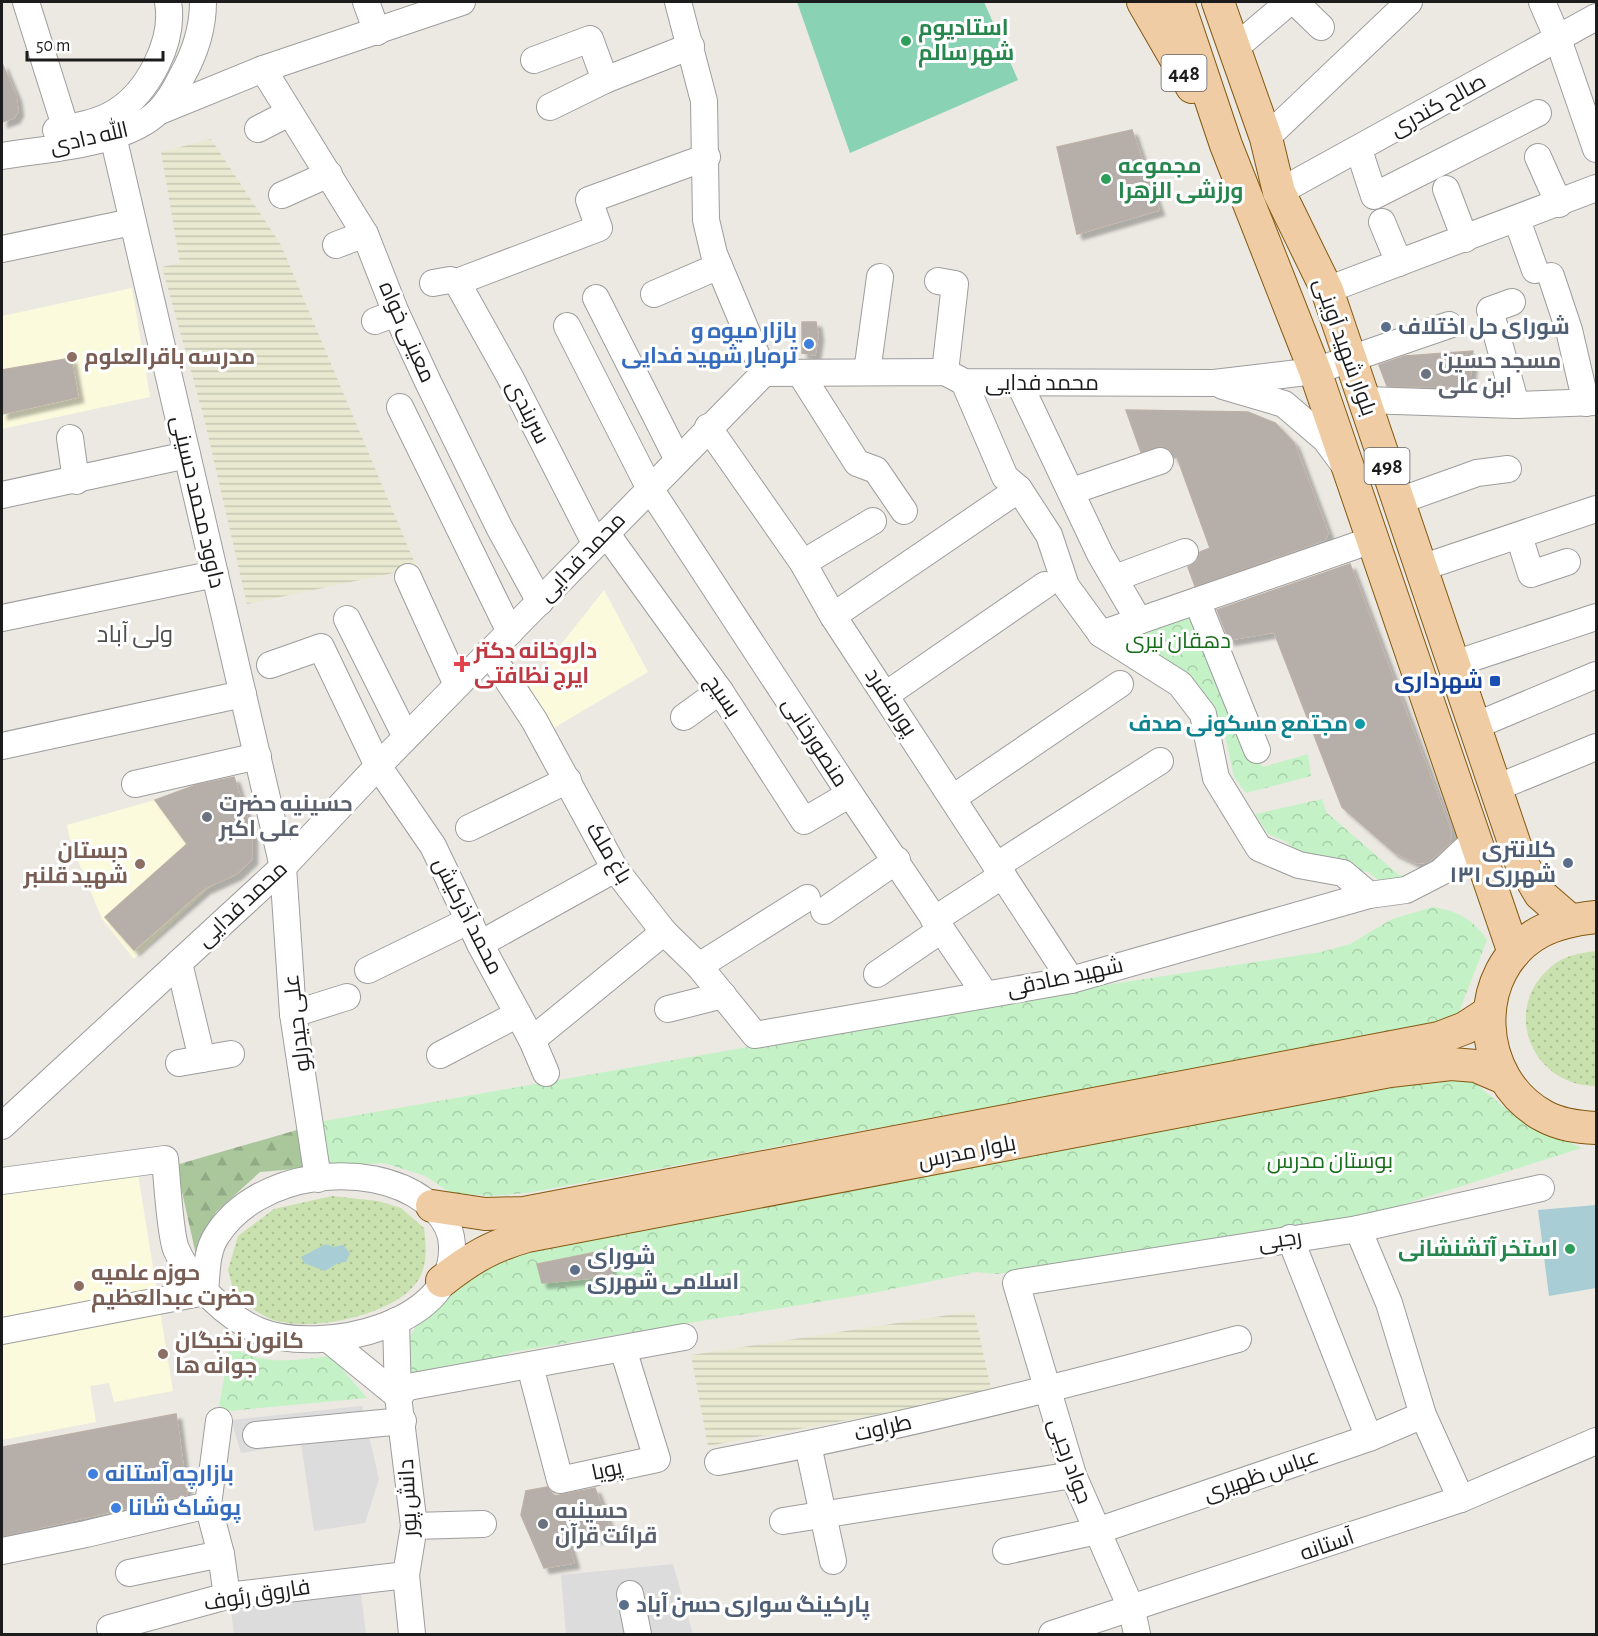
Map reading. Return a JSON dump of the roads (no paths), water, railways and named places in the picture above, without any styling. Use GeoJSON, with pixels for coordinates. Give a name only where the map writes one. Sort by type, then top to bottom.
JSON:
{"type":"FeatureCollection","features":[{"type":"Feature","properties":{"kind":"main road","name":"448"},"geometry":{"type":"LineString","coordinates":[[1143,2],[1226,146]]}},
{"type":"Feature","properties":{"kind":"main road","name":"498"},"geometry":{"type":"LineString","coordinates":[[1178,2],[1226,146]]}},
{"type":"Feature","properties":{"kind":"main road","name":"بلوار شهید آوینی"},"geometry":{"type":"LineString","coordinates":[[1218,2],[1266,138],[1279,192],[1327,290],[1520,860],[1540,894],[1583,918]]}},
{"type":"Feature","properties":{"kind":"main road","name":"بلوار شهید آوینی"},"geometry":{"type":"LineString","coordinates":[[1226,146],[1315,371],[1474,842],[1514,953]]}},
{"type":"Feature","properties":{"kind":"main road"},"geometry":{"type":"LineString","coordinates":[[1583,918],[1539,932],[1514,953],[1496,981],[1488,1014],[1490,1046],[1502,1077],[1520,1100],[1544,1116],[1571,1126],[1596,1128]]}},
{"type":"Feature","properties":{"kind":"main road","name":"بلوار مدرس"},"geometry":{"type":"LineString","coordinates":[[432,1206],[485,1214],[535,1211],[1396,1047],[1439,1038],[1465,1028],[1488,1014]]}},
{"type":"Feature","properties":{"kind":"main road","name":"بلوار مدرس"},"geometry":{"type":"LineString","coordinates":[[442,1281],[465,1263],[495,1245],[538,1233],[1390,1071],[1451,1064],[1476,1066],[1502,1077]]}},
{"type":"Feature","properties":{"kind":"street"},"geometry":{"type":"LineString","coordinates":[[26,2],[66,129]]}},
{"type":"Feature","properties":{"kind":"street","name":"الله دادی"},"geometry":{"type":"LineString","coordinates":[[2,156],[117,127],[157,63],[168,36],[168,2]]}},
{"type":"Feature","properties":{"kind":"street","name":"الله دادی"},"geometry":{"type":"LineString","coordinates":[[2,139],[66,129],[141,125],[160,111],[190,61],[203,23],[203,2]]}},
{"type":"Feature","properties":{"kind":"street"},"geometry":{"type":"LineString","coordinates":[[366,2],[377,32]]}},
{"type":"Feature","properties":{"kind":"street"},"geometry":{"type":"LineString","coordinates":[[160,111],[263,69],[462,2]]}},
{"type":"Feature","properties":{"kind":"street"},"geometry":{"type":"LineString","coordinates":[[678,2],[704,101],[707,158],[706,220],[719,266],[764,373]]}},
{"type":"Feature","properties":{"kind":"street"},"geometry":{"type":"LineString","coordinates":[[1235,48],[1289,2]]}},
{"type":"Feature","properties":{"kind":"street"},"geometry":{"type":"LineString","coordinates":[[1295,2],[1321,27]]}},
{"type":"Feature","properties":{"kind":"street"},"geometry":{"type":"LineString","coordinates":[[1266,138],[1409,2]]}},
{"type":"Feature","properties":{"kind":"street"},"geometry":{"type":"LineString","coordinates":[[1542,2],[1558,39],[1596,149]]}},
{"type":"Feature","properties":{"kind":"street","name":"صالح کندری"},"geometry":{"type":"LineString","coordinates":[[1279,192],[1359,150],[1596,17]]}},
{"type":"Feature","properties":{"kind":"street"},"geometry":{"type":"LineString","coordinates":[[534,60],[590,39],[605,80]]}},
{"type":"Feature","properties":{"kind":"street"},"geometry":{"type":"LineString","coordinates":[[550,107],[605,80],[691,46]]}},
{"type":"Feature","properties":{"kind":"street","name":"معینی خواه"},"geometry":{"type":"LineString","coordinates":[[263,69],[365,234],[386,317],[540,602]]}},
{"type":"Feature","properties":{"kind":"street"},"geometry":{"type":"LineString","coordinates":[[258,129],[289,112]]}},
{"type":"Feature","properties":{"kind":"street"},"geometry":{"type":"LineString","coordinates":[[1359,150],[1374,196],[1538,113]]}},
{"type":"Feature","properties":{"kind":"street","name":"داوود محمد حسینی"},"geometry":{"type":"LineString","coordinates":[[117,127],[132,222],[283,867]]}},
{"type":"Feature","properties":{"kind":"street"},"geometry":{"type":"LineString","coordinates":[[1538,157],[1558,204]]}},
{"type":"Feature","properties":{"kind":"street","name":"سربندی"},"geometry":{"type":"LineString","coordinates":[[601,538],[510,377],[445,283],[600,228],[589,200],[707,158]]}},
{"type":"Feature","properties":{"kind":"street"},"geometry":{"type":"LineString","coordinates":[[282,195],[329,174]]}},
{"type":"Feature","properties":{"kind":"street"},"geometry":{"type":"LineString","coordinates":[[1446,189],[1466,238]]}},
{"type":"Feature","properties":{"kind":"street"},"geometry":{"type":"LineString","coordinates":[[1327,290],[1596,189]]}},
{"type":"Feature","properties":{"kind":"street"},"geometry":{"type":"LineString","coordinates":[[1365,400],[1516,405],[1591,403],[1569,330],[1517,220]]}},
{"type":"Feature","properties":{"kind":"street"},"geometry":{"type":"LineString","coordinates":[[2,249],[132,222]]}},
{"type":"Feature","properties":{"kind":"street"},"geometry":{"type":"LineString","coordinates":[[1382,222],[1399,263]]}},
{"type":"Feature","properties":{"kind":"street"},"geometry":{"type":"LineString","coordinates":[[336,245],[365,234]]}},
{"type":"Feature","properties":{"kind":"street"},"geometry":{"type":"LineString","coordinates":[[654,294],[719,266]]}},
{"type":"Feature","properties":{"kind":"street"},"geometry":{"type":"LineString","coordinates":[[867,372],[880,277]]}},
{"type":"Feature","properties":{"kind":"street"},"geometry":{"type":"LineString","coordinates":[[938,281],[955,284],[954,377],[1005,477],[1019,489],[1049,535],[1066,586],[1101,634],[1180,684],[1203,714],[1216,778],[1259,848],[1299,866],[1343,873],[1369,895]]}},
{"type":"Feature","properties":{"kind":"street"},"geometry":{"type":"LineString","coordinates":[[596,298],[678,460]]}},
{"type":"Feature","properties":{"kind":"street"},"geometry":{"type":"LineString","coordinates":[[1512,302],[1490,310],[1516,405]]}},
{"type":"Feature","properties":{"kind":"street","name":"محمد فدایی"},"geometry":{"type":"LineString","coordinates":[[2,1126],[283,867],[649,487],[764,373],[867,372],[1019,383],[1214,383],[1315,371],[1449,325]]}},
{"type":"Feature","properties":{"kind":"street","name":"منصورخانی"},"geometry":{"type":"LineString","coordinates":[[567,326],[649,487],[850,794],[897,860],[937,925],[985,994]]}},
{"type":"Feature","properties":{"kind":"street"},"geometry":{"type":"LineString","coordinates":[[800,373],[858,463],[876,470],[904,512]]}},
{"type":"Feature","properties":{"kind":"street"},"geometry":{"type":"LineString","coordinates":[[1019,383],[1100,554],[1138,621]]}},
{"type":"Feature","properties":{"kind":"street"},"geometry":{"type":"LineString","coordinates":[[1214,383],[1284,404],[1325,439],[1349,471]]}},
{"type":"Feature","properties":{"kind":"street"},"geometry":{"type":"LineString","coordinates":[[400,407],[510,632]]}},
{"type":"Feature","properties":{"kind":"street","name":"پورمنفرد"},"geometry":{"type":"LineString","coordinates":[[708,427],[803,563],[833,616],[887,694],[1071,980]]}},
{"type":"Feature","properties":{"kind":"street"},"geometry":{"type":"LineString","coordinates":[[70,438],[76,481]]}},
{"type":"Feature","properties":{"kind":"street"},"geometry":{"type":"LineString","coordinates":[[2,495],[76,481],[187,454]]}},
{"type":"Feature","properties":{"kind":"street"},"geometry":{"type":"LineString","coordinates":[[1072,491],[1160,461]]}},
{"type":"Feature","properties":{"kind":"street"},"geometry":{"type":"LineString","coordinates":[[1399,501],[1477,473],[1508,469]]}},
{"type":"Feature","properties":{"kind":"street"},"geometry":{"type":"LineString","coordinates":[[833,616],[1019,489]]}},
{"type":"Feature","properties":{"kind":"street"},"geometry":{"type":"LineString","coordinates":[[1421,568],[1596,509]]}},
{"type":"Feature","properties":{"kind":"street"},"geometry":{"type":"LineString","coordinates":[[803,563],[873,521]]}},
{"type":"Feature","properties":{"kind":"street"},"geometry":{"type":"LineString","coordinates":[[1519,536],[1532,574],[1568,562]]}},
{"type":"Feature","properties":{"kind":"street","name":"بسیج"},"geometry":{"type":"LineString","coordinates":[[601,538],[720,691],[804,821],[850,794]]}},
{"type":"Feature","properties":{"kind":"street"},"geometry":{"type":"LineString","coordinates":[[1101,634],[1372,540]]}},
{"type":"Feature","properties":{"kind":"street"},"geometry":{"type":"LineString","coordinates":[[1115,578],[1185,552]]}},
{"type":"Feature","properties":{"kind":"street"},"geometry":{"type":"LineString","coordinates":[[2,618],[214,574]]}},
{"type":"Feature","properties":{"kind":"street"},"geometry":{"type":"LineString","coordinates":[[408,577],[457,685]]}},
{"type":"Feature","properties":{"kind":"street"},"geometry":{"type":"LineString","coordinates":[[887,694],[1045,585]]}},
{"type":"Feature","properties":{"kind":"street"},"geometry":{"type":"LineString","coordinates":[[1197,601],[1257,750]]}},
{"type":"Feature","properties":{"kind":"street"},"geometry":{"type":"LineString","coordinates":[[1454,664],[1596,617]]}},
{"type":"Feature","properties":{"kind":"street"},"geometry":{"type":"LineString","coordinates":[[347,619],[406,737]]}},
{"type":"Feature","properties":{"kind":"street","name":"محمد آذرکیش"},"geometry":{"type":"LineString","coordinates":[[270,665],[321,647],[378,766],[433,846],[480,944],[532,1040],[546,1073]]}},
{"type":"Feature","properties":{"kind":"street","name":"باغ ملک"},"geometry":{"type":"LineString","coordinates":[[489,652],[534,720],[615,870],[664,932],[699,966],[755,1035]]}},
{"type":"Feature","properties":{"kind":"street"},"geometry":{"type":"LineString","coordinates":[[1475,726],[1596,675]]}},
{"type":"Feature","properties":{"kind":"street"},"geometry":{"type":"LineString","coordinates":[[952,798],[1120,684]]}},
{"type":"Feature","properties":{"kind":"street"},"geometry":{"type":"LineString","coordinates":[[684,717],[720,691]]}},
{"type":"Feature","properties":{"kind":"street"},"geometry":{"type":"LineString","coordinates":[[2,746],[243,694]]}},
{"type":"Feature","properties":{"kind":"street"},"geometry":{"type":"LineString","coordinates":[[1496,788],[1596,747]]}},
{"type":"Feature","properties":{"kind":"street"},"geometry":{"type":"LineString","coordinates":[[135,784],[258,756]]}},
{"type":"Feature","properties":{"kind":"street"},"geometry":{"type":"LineString","coordinates":[[877,974],[1000,871],[1160,761]]}},
{"type":"Feature","properties":{"kind":"street"},"geometry":{"type":"LineString","coordinates":[[469,828],[568,780]]}},
{"type":"Feature","properties":{"kind":"street","name":"شهید صادقی"},"geometry":{"type":"LineString","coordinates":[[755,1035],[1071,980],[1369,895],[1406,891],[1441,872],[1474,842]]}},
{"type":"Feature","properties":{"kind":"street"},"geometry":{"type":"LineString","coordinates":[[699,966],[897,860]]}},
{"type":"Feature","properties":{"kind":"street","name":"علی حیدرلو"},"geometry":{"type":"LineString","coordinates":[[283,867],[293,1014],[318,1179]]}},
{"type":"Feature","properties":{"kind":"street"},"geometry":{"type":"LineString","coordinates":[[480,944],[615,870]]}},
{"type":"Feature","properties":{"kind":"street"},"geometry":{"type":"LineString","coordinates":[[368,970],[470,920]]}},
{"type":"Feature","properties":{"kind":"street"},"geometry":{"type":"LineString","coordinates":[[532,1040],[664,932]]}},
{"type":"Feature","properties":{"kind":"street"},"geometry":{"type":"LineString","coordinates":[[179,963],[190,1061],[231,1054]]}},
{"type":"Feature","properties":{"kind":"street"},"geometry":{"type":"LineString","coordinates":[[668,1009],[723,995]]}},
{"type":"Feature","properties":{"kind":"street"},"geometry":{"type":"LineString","coordinates":[[293,1014],[347,997]]}},
{"type":"Feature","properties":{"kind":"street"},"geometry":{"type":"LineString","coordinates":[[440,1055],[518,1014]]}},
{"type":"Feature","properties":{"kind":"street"},"geometry":{"type":"LineString","coordinates":[[2,1181],[165,1159],[176,1248],[205,1292],[233,1316],[260,1331],[304,1340],[328,1339],[375,1331],[416,1310],[442,1281],[450,1266],[451,1242],[444,1219],[432,1206],[399,1185],[355,1177],[318,1179],[284,1186],[244,1207],[228,1220],[209,1251],[205,1292]]}},
{"type":"Feature","properties":{"kind":"street","name":"رجبی"},"geometry":{"type":"LineString","coordinates":[[1016,1283],[1358,1229],[1542,1188]]}},
{"type":"Feature","properties":{"kind":"street"},"geometry":{"type":"LineString","coordinates":[[1358,1229],[1389,1304],[1423,1414],[1461,1499]]}},
{"type":"Feature","properties":{"kind":"street"},"geometry":{"type":"LineString","coordinates":[[1290,1238],[1370,1438]]}},
{"type":"Feature","properties":{"kind":"street","name":"جواد رجبی"},"geometry":{"type":"LineString","coordinates":[[1016,1283],[1046,1391],[1073,1475],[1135,1622]]}},
{"type":"Feature","properties":{"kind":"street"},"geometry":{"type":"LineString","coordinates":[[2,1331],[205,1292]]}},
{"type":"Feature","properties":{"kind":"street","name":"دانش پور"},"geometry":{"type":"LineString","coordinates":[[396,1322],[400,1408],[414,1526],[406,1575],[412,1635]]}},
{"type":"Feature","properties":{"kind":"street"},"geometry":{"type":"LineString","coordinates":[[400,1408],[408,1387],[684,1337]]}},
{"type":"Feature","properties":{"kind":"street"},"geometry":{"type":"LineString","coordinates":[[328,1339],[400,1408]]}},
{"type":"Feature","properties":{"kind":"street","name":"طراوت"},"geometry":{"type":"LineString","coordinates":[[718,1462],[808,1445],[1046,1391],[1238,1339]]}},
{"type":"Feature","properties":{"kind":"street","name":"پویا"},"geometry":{"type":"LineString","coordinates":[[530,1366],[560,1480],[657,1459],[623,1349]]}},
{"type":"Feature","properties":{"kind":"street"},"geometry":{"type":"LineString","coordinates":[[256,1435],[400,1408]]}},
{"type":"Feature","properties":{"kind":"street","name":"عباس ظهیری"},"geometry":{"type":"LineString","coordinates":[[1006,1551],[1097,1531],[1370,1438],[1423,1414]]}},
{"type":"Feature","properties":{"kind":"street"},"geometry":{"type":"LineString","coordinates":[[219,1421],[208,1504],[221,1554],[227,1596]]}},
{"type":"Feature","properties":{"kind":"street","name":"آستانه"},"geometry":{"type":"LineString","coordinates":[[1052,1635],[1135,1622],[1461,1499],[1596,1441]]}},
{"type":"Feature","properties":{"kind":"street"},"geometry":{"type":"LineString","coordinates":[[808,1445],[833,1561]]}},
{"type":"Feature","properties":{"kind":"street"},"geometry":{"type":"LineString","coordinates":[[783,1521],[1073,1475]]}},
{"type":"Feature","properties":{"kind":"street"},"geometry":{"type":"LineString","coordinates":[[2,1551],[86,1534],[208,1504]]}},
{"type":"Feature","properties":{"kind":"street"},"geometry":{"type":"LineString","coordinates":[[414,1526],[483,1524]]}},
{"type":"Feature","properties":{"kind":"street"},"geometry":{"type":"LineString","coordinates":[[129,1573],[221,1554]]}},
{"type":"Feature","properties":{"kind":"street","name":"فاروق رئوف"},"geometry":{"type":"LineString","coordinates":[[110,1628],[227,1596],[406,1575]]}},
{"type":"Feature","properties":{"kind":"street"},"geometry":{"type":"LineString","coordinates":[[630,1593],[638,1635]]}},
{"type":"Feature","properties":{"kind":"water","name":"استخر آتشنشانی"},"geometry":{"type":"Polygon","coordinates":[[[1596,1205],[1596,1288],[1549,1296],[1538,1210],[1596,1205]]]}},
{"type":"Feature","properties":{"kind":"water"},"geometry":{"type":"Polygon","coordinates":[[[326,1244],[333,1247],[343,1245],[350,1253],[346,1262],[338,1263],[325,1271],[304,1263],[301,1257],[326,1244]]]}},
{"type":"Feature","properties":{"kind":"place","name":"استادیوم شهر سالم"},"geometry":{"type":"Point","coordinates":[906,41]}},
{"type":"Feature","properties":{"kind":"place","name":"مجموعه ورزشی الزهرا"},"geometry":{"type":"Point","coordinates":[1106,179]}},
{"type":"Feature","properties":{"kind":"place","name":"شورای حل اختلاف"},"geometry":{"type":"Point","coordinates":[1386,327]}},
{"type":"Feature","properties":{"kind":"place","name":"بازار میوه و تره‌بار شهید فدایی"},"geometry":{"type":"Point","coordinates":[809,344]}},
{"type":"Feature","properties":{"kind":"place","name":"مدرسه باقرالعلوم"},"geometry":{"type":"Point","coordinates":[72,357]}},
{"type":"Feature","properties":{"kind":"place","name":"مسجد حسین ابن علی"},"geometry":{"type":"Point","coordinates":[1426,374]}},
{"type":"Feature","properties":{"kind":"place","name":"داروخانه دکتر ایرج نظافتی"},"geometry":{"type":"Point","coordinates":[462,664]}},
{"type":"Feature","properties":{"kind":"place","name":"شهرداری"},"geometry":{"type":"Point","coordinates":[1495,681]}},
{"type":"Feature","properties":{"kind":"place","name":"مجتمع مسکونی صدف"},"geometry":{"type":"Point","coordinates":[1360,724]}},
{"type":"Feature","properties":{"kind":"place","name":"حسینیه حضرت علی اکبر"},"geometry":{"type":"Point","coordinates":[207,817]}},
{"type":"Feature","properties":{"kind":"place","name":"کلانتری ۱۳۱ شهرری"},"geometry":{"type":"Point","coordinates":[1568,863]}},
{"type":"Feature","properties":{"kind":"place","name":"دبستان شهید قلنبر"},"geometry":{"type":"Point","coordinates":[140,864]}},
{"type":"Feature","properties":{"kind":"place","name":"استخر آتشنشانی"},"geometry":{"type":"Point","coordinates":[1570,1249]}},
{"type":"Feature","properties":{"kind":"place","name":"شورای اسلامی شهرری"},"geometry":{"type":"Point","coordinates":[575,1270]}},
{"type":"Feature","properties":{"kind":"place","name":"حوزه علمیه حضرت عبدالعظیم"},"geometry":{"type":"Point","coordinates":[79,1286]}},
{"type":"Feature","properties":{"kind":"place","name":"کانون نخبگان جوانه ها"},"geometry":{"type":"Point","coordinates":[163,1354]}},
{"type":"Feature","properties":{"kind":"place","name":"بازارچه آستانه"},"geometry":{"type":"Point","coordinates":[93,1474]}},
{"type":"Feature","properties":{"kind":"place","name":"پوشاک شانا"},"geometry":{"type":"Point","coordinates":[116,1508]}},
{"type":"Feature","properties":{"kind":"place","name":"حسینیه قرائت قرآن"},"geometry":{"type":"Point","coordinates":[543,1524]}},
{"type":"Feature","properties":{"kind":"place","name":"پارکینگ سواری حسن آباد"},"geometry":{"type":"Point","coordinates":[624,1605]}},
{"type":"Feature","properties":{"kind":"district","name":"ولی آباد"},"geometry":{"type":"Point","coordinates":[135,635]}},
{"type":"Feature","properties":{"kind":"park label","name":"دهقان نیری"},"geometry":{"type":"Point","coordinates":[1178,641]}},
{"type":"Feature","properties":{"kind":"park label","name":"بوستان مدرس"},"geometry":{"type":"Point","coordinates":[1330,1161]}}]}
